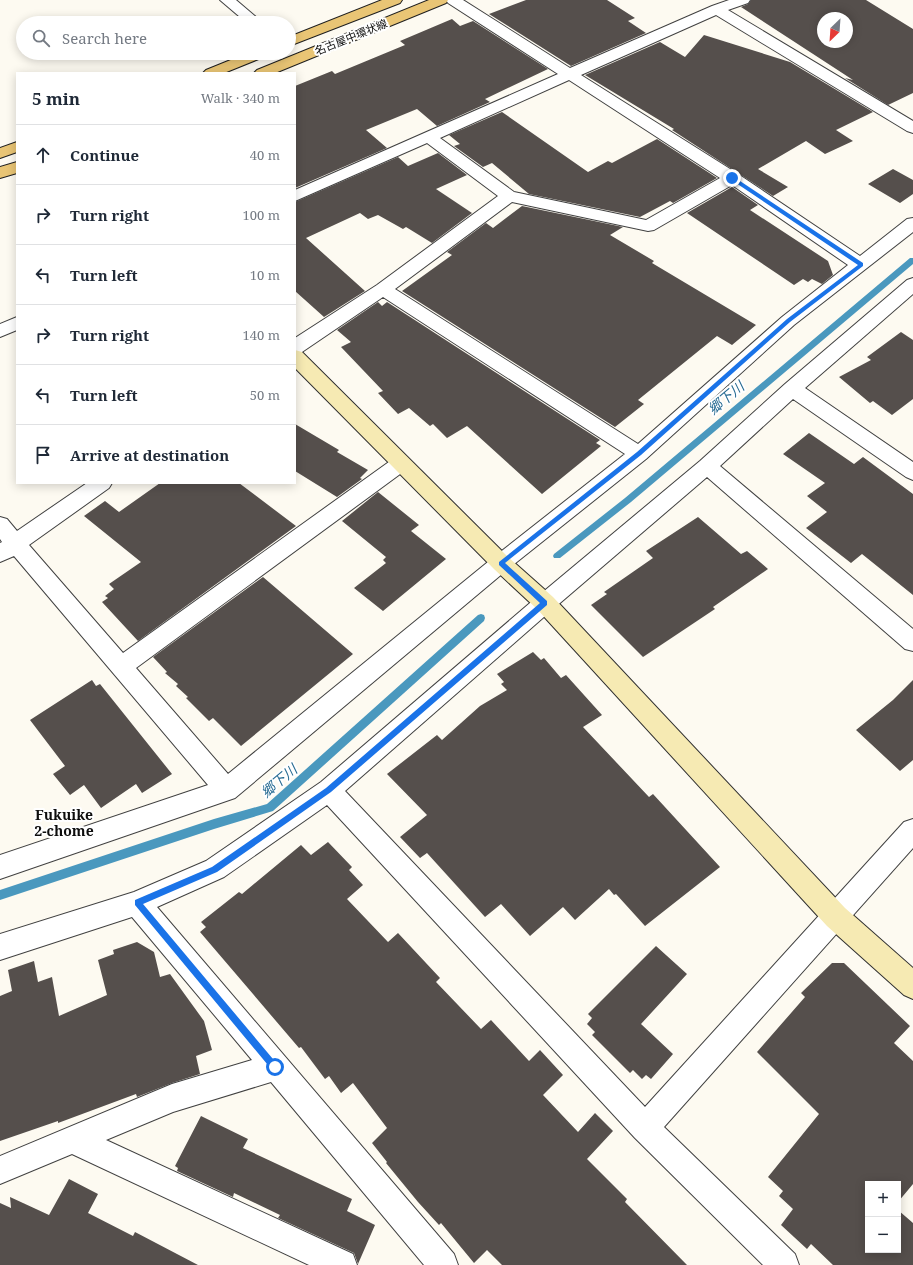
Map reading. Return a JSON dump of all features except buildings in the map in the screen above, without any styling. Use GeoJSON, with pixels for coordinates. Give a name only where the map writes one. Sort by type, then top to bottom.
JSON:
{"type":"FeatureCollection","features":[{"type":"Feature","properties":{"kind":"main road","name":"名古屋中環状線"},"geometry":{"type":"LineString","coordinates":[[296,39],[395,0]]}},
{"type":"Feature","properties":{"kind":"main road","name":"名古屋中環状線"},"geometry":{"type":"LineString","coordinates":[[296,59],[441,0]]}},
{"type":"Feature","properties":{"kind":"main road"},"geometry":{"type":"LineString","coordinates":[[214,72],[244,60]]}},
{"type":"Feature","properties":{"kind":"main road","name":"名古屋中環状線"},"geometry":{"type":"LineString","coordinates":[[264,72],[294,60]]}},
{"type":"Feature","properties":{"kind":"main road"},"geometry":{"type":"LineString","coordinates":[[1,152],[16,147]]}},
{"type":"Feature","properties":{"kind":"main road"},"geometry":{"type":"LineString","coordinates":[[0,174],[16,167]]}},
{"type":"Feature","properties":{"kind":"street"},"geometry":{"type":"LineString","coordinates":[[227,0],[247,16]]}},
{"type":"Feature","properties":{"kind":"street"},"geometry":{"type":"LineString","coordinates":[[453,0],[732,178],[862,265]]}},
{"type":"Feature","properties":{"kind":"street"},"geometry":{"type":"LineString","coordinates":[[296,196],[717,9],[743,0]]}},
{"type":"Feature","properties":{"kind":"street"},"geometry":{"type":"LineString","coordinates":[[717,9],[913,128]]}},
{"type":"Feature","properties":{"kind":"street"},"geometry":{"type":"LineString","coordinates":[[429,137],[509,196],[648,226],[732,178]]}},
{"type":"Feature","properties":{"kind":"street"},"geometry":{"type":"LineString","coordinates":[[296,347],[383,290],[509,196]]}},
{"type":"Feature","properties":{"kind":"street"},"geometry":{"type":"LineString","coordinates":[[0,867],[227,790],[501,563],[639,454],[788,321],[862,265],[913,223]]}},
{"type":"Feature","properties":{"kind":"street"},"geometry":{"type":"LineString","coordinates":[[383,290],[639,454]]}},
{"type":"Feature","properties":{"kind":"street"},"geometry":{"type":"LineString","coordinates":[[0,946],[137,903],[215,869],[329,790],[545,603],[707,466],[792,389],[910,292]]}},
{"type":"Feature","properties":{"kind":"street"},"geometry":{"type":"LineString","coordinates":[[0,331],[16,323]]}},
{"type":"Feature","properties":{"kind":"street"},"geometry":{"type":"LineString","coordinates":[[296,358],[400,464],[501,563],[545,603],[836,917],[913,986]]}},
{"type":"Feature","properties":{"kind":"street"},"geometry":{"type":"LineString","coordinates":[[792,389],[913,472]]}},
{"type":"Feature","properties":{"kind":"street"},"geometry":{"type":"LineString","coordinates":[[121,667],[400,464]]}},
{"type":"Feature","properties":{"kind":"street"},"geometry":{"type":"LineString","coordinates":[[707,466],[913,642]]}},
{"type":"Feature","properties":{"kind":"street"},"geometry":{"type":"LineString","coordinates":[[8,549],[101,484]]}},
{"type":"Feature","properties":{"kind":"street"},"geometry":{"type":"LineString","coordinates":[[0,526],[8,549],[121,667],[227,790]]}},
{"type":"Feature","properties":{"kind":"street"},"geometry":{"type":"LineString","coordinates":[[329,790],[645,1128],[779,1263]]}},
{"type":"Feature","properties":{"kind":"street"},"geometry":{"type":"LineString","coordinates":[[645,1128],[913,830]]}},
{"type":"Feature","properties":{"kind":"street"},"geometry":{"type":"LineString","coordinates":[[137,903],[443,1265]]}},
{"type":"Feature","properties":{"kind":"street"},"geometry":{"type":"LineString","coordinates":[[0,1170],[172,1098],[275,1067]]}},
{"type":"Feature","properties":{"kind":"street"},"geometry":{"type":"LineString","coordinates":[[72,1140],[342,1265]]}},
{"type":"Feature","properties":{"kind":"waterway","name":"郷下川"},"geometry":{"type":"LineString","coordinates":[[557,556],[628,500],[913,260]]}},
{"type":"Feature","properties":{"kind":"waterway","name":"郷下川"},"geometry":{"type":"LineString","coordinates":[[0,895],[214,824],[270,808],[481,618]]}},
{"type":"Feature","properties":{"kind":"district","name":"Fukuike 2-chome"},"geometry":{"type":"Point","coordinates":[64,824]}},
{"type":"Feature","properties":{"kind":"route"},"geometry":{"type":"LineString","coordinates":[[275,1067],[137,903],[215,869],[329,790],[545,603],[501,563],[639,454],[788,321],[862,265],[732,178]]}}]}
